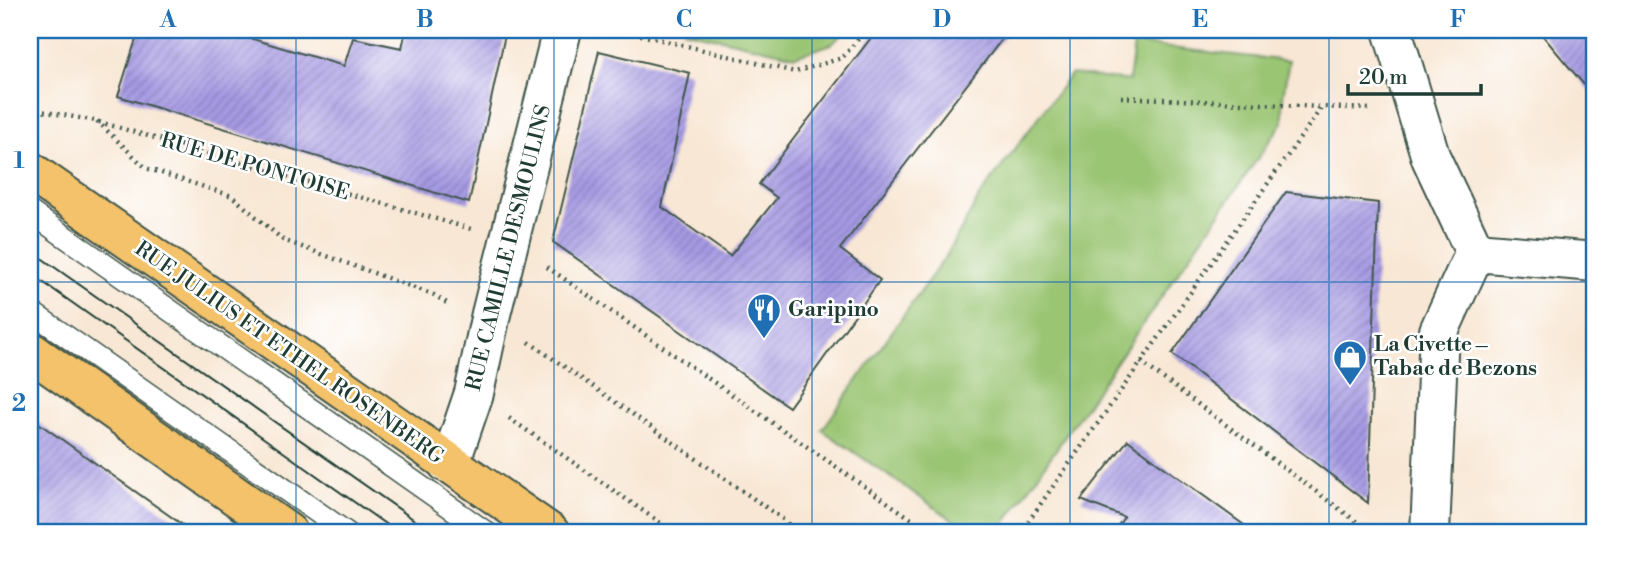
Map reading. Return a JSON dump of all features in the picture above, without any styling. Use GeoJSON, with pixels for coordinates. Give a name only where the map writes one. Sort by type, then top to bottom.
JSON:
{"type":"FeatureCollection","features":[{"type":"Feature","properties":{"kind":"main road","name":"RUE JULIUS ET ETHEL ROSENBERG"},"geometry":{"type":"LineString","coordinates":[[30,171],[550,533]]}},
{"type":"Feature","properties":{"kind":"main road"},"geometry":{"type":"LineString","coordinates":[[30,351],[288,533]]}},
{"type":"Feature","properties":{"kind":"street","name":"RUE CAMILLE DESMOULINS"},"geometry":{"type":"LineString","coordinates":[[447,463],[456,446],[474,393],[562,30]]}},
{"type":"Feature","properties":{"kind":"street"},"geometry":{"type":"LineString","coordinates":[[1392,30],[1431,158],[1475,252]]}},
{"type":"Feature","properties":{"kind":"street"},"geometry":{"type":"LineString","coordinates":[[1475,252],[1595,262]]}},
{"type":"Feature","properties":{"kind":"street"},"geometry":{"type":"LineString","coordinates":[[1430,533],[1438,331],[1475,252]]}},
{"type":"Feature","properties":{"kind":"lane"},"geometry":{"type":"LineString","coordinates":[[30,212],[487,533]]}},
{"type":"Feature","properties":{"kind":"lane"},"geometry":{"type":"LineString","coordinates":[[30,311],[347,533]]}},
{"type":"Feature","properties":{"kind":"path"},"geometry":{"type":"LineString","coordinates":[[620,30],[795,72],[842,58],[866,30]]}},
{"type":"Feature","properties":{"kind":"path"},"geometry":{"type":"LineString","coordinates":[[1121,97],[1372,109]]}},
{"type":"Feature","properties":{"kind":"path"},"geometry":{"type":"LineString","coordinates":[[1020,533],[1322,107]]}},
{"type":"Feature","properties":{"kind":"path","name":"RUE DE PONTOISE"},"geometry":{"type":"LineString","coordinates":[[30,109],[96,121],[479,231]]}},
{"type":"Feature","properties":{"kind":"path"},"geometry":{"type":"LineString","coordinates":[[96,121],[146,168],[232,196],[284,240],[434,295],[457,309]]}},
{"type":"Feature","properties":{"kind":"path"},"geometry":{"type":"LineString","coordinates":[[542,258],[547,268],[932,533]]}},
{"type":"Feature","properties":{"kind":"path"},"geometry":{"type":"LineString","coordinates":[[520,334],[787,522],[792,533]]}},
{"type":"Feature","properties":{"kind":"path"},"geometry":{"type":"LineString","coordinates":[[1141,362],[1372,533]]}},
{"type":"Feature","properties":{"kind":"path"},"geometry":{"type":"LineString","coordinates":[[503,413],[675,533]]}},
{"type":"Feature","properties":{"kind":"green space"},"geometry":{"type":"Polygon","coordinates":[[[683,30],[847,30],[832,44],[795,56],[683,30]]]}},
{"type":"Feature","properties":{"kind":"green space"},"geometry":{"type":"Polygon","coordinates":[[[1134,44],[1289,61],[1283,96],[1283,122],[998,533],[972,533],[822,430],[948,253],[979,197],[1071,74],[1129,81],[1134,44]]]}},
{"type":"Feature","properties":{"kind":"building"},"geometry":{"type":"Polygon","coordinates":[[[139,30],[222,30],[344,66],[353,38],[402,48],[406,30],[506,30],[469,203],[118,96],[139,30]]]}},
{"type":"Feature","properties":{"kind":"building"},"geometry":{"type":"Polygon","coordinates":[[[877,30],[1009,30],[840,249],[880,280],[789,407],[553,242],[599,51],[690,73],[662,207],[730,256],[777,198],[759,184],[877,30]]]}},
{"type":"Feature","properties":{"kind":"building"},"geometry":{"type":"Polygon","coordinates":[[[1538,30],[1595,30],[1595,98],[1538,30]]]}},
{"type":"Feature","properties":{"kind":"building"},"geometry":{"type":"Polygon","coordinates":[[[1286,192],[1378,203],[1368,503],[1172,354],[1286,192]]]}},
{"type":"Feature","properties":{"kind":"building"},"geometry":{"type":"Polygon","coordinates":[[[30,417],[194,533],[45,533],[30,525],[30,417]]]}},
{"type":"Feature","properties":{"kind":"building"},"geometry":{"type":"Polygon","coordinates":[[[1128,440],[1255,533],[1113,533],[1124,517],[1081,500],[1128,440]]]}},
{"type":"Feature","properties":{"kind":"tram line"},"geometry":{"type":"LineString","coordinates":[[30,250],[433,533]]}},
{"type":"Feature","properties":{"kind":"tram line"},"geometry":{"type":"LineString","coordinates":[[30,273],[398,533]]}},
{"type":"Feature","properties":{"kind":"place","name":"Garipino"},"geometry":{"type":"Point","coordinates":[764,340]}},
{"type":"Feature","properties":{"kind":"place","name":"La Civette – Tabac de Bezons"},"geometry":{"type":"Point","coordinates":[1350,387]}}]}
